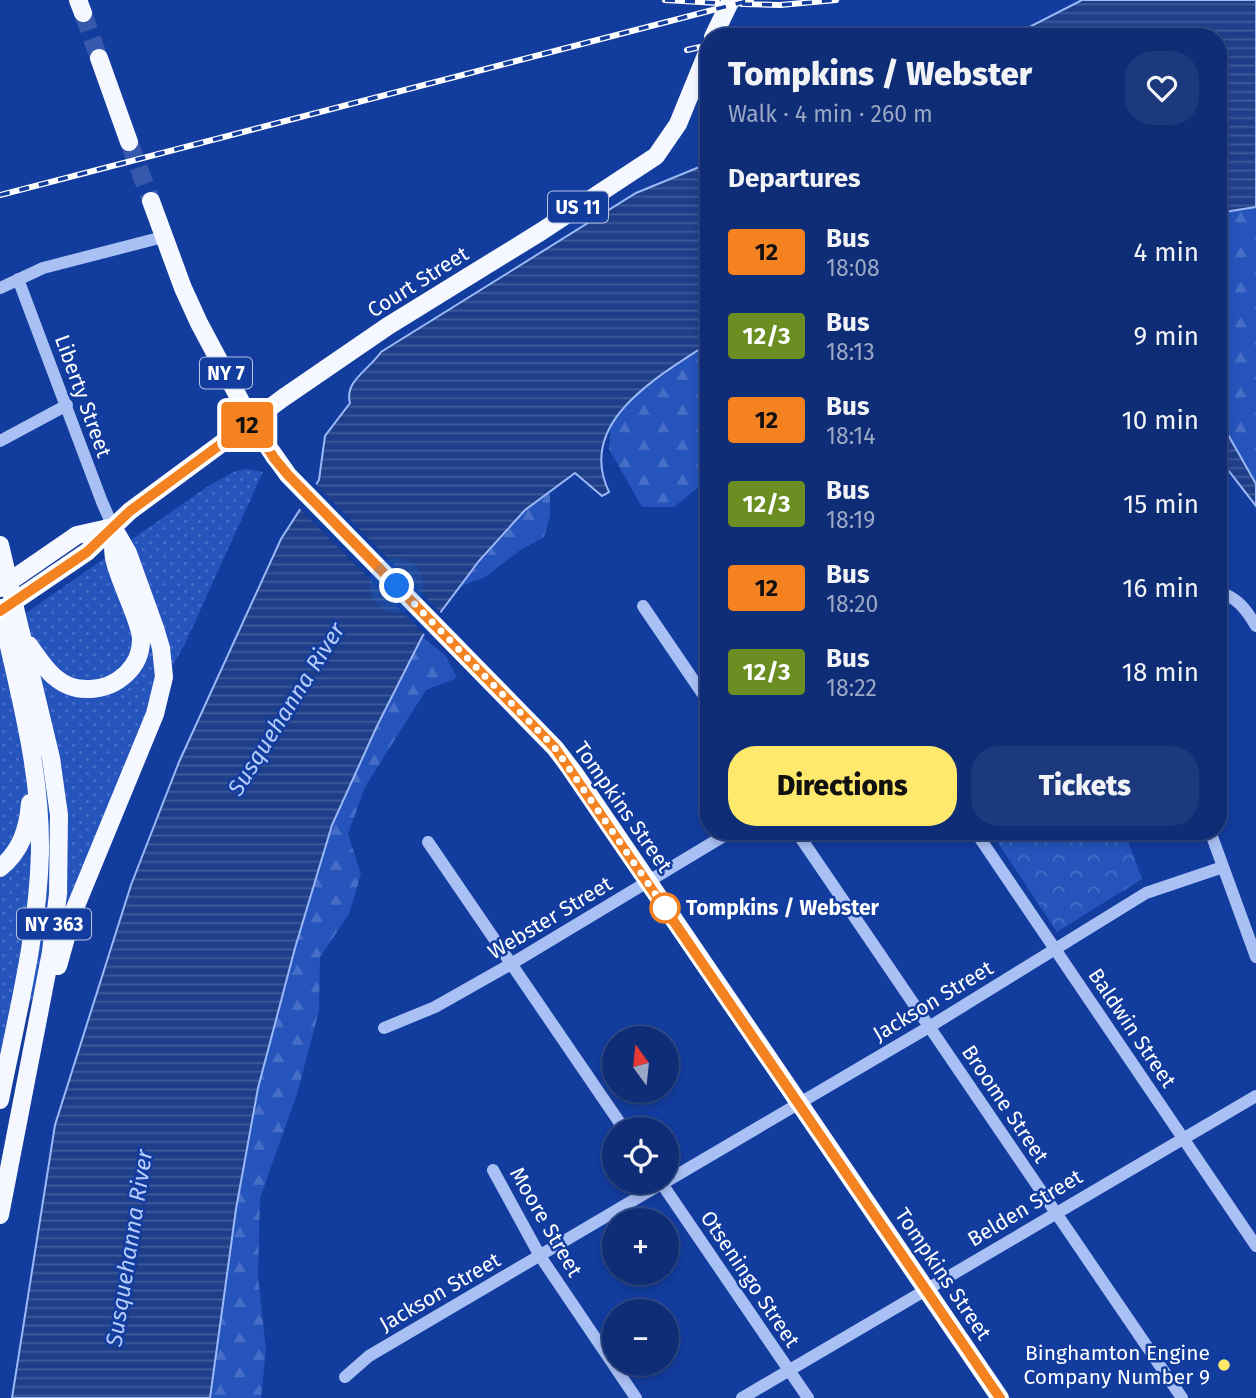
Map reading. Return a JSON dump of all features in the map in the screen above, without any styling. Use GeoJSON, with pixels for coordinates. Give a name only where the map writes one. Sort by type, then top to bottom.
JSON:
{"type":"FeatureCollection","features":[{"type":"Feature","properties":{"kind":"main road"},"geometry":{"type":"LineString","coordinates":[[717,28],[731,0]]}},
{"type":"Feature","properties":{"kind":"main road"},"geometry":{"type":"LineString","coordinates":[[99,58],[129,142]]}},
{"type":"Feature","properties":{"kind":"main road","name":"Court Street"},"geometry":{"type":"LineString","coordinates":[[0,609],[87,552],[130,511],[388,326],[542,231],[656,156],[678,124],[700,70]]}},
{"type":"Feature","properties":{"kind":"main road","name":"NY 7"},"geometry":{"type":"LineString","coordinates":[[150,201],[187,297],[251,422]]}},
{"type":"Feature","properties":{"kind":"main road","name":"Tompkins Street"},"geometry":{"type":"LineString","coordinates":[[251,422],[288,475],[555,748],[1000,1398]]}},
{"type":"Feature","properties":{"kind":"main road"},"geometry":{"type":"LineString","coordinates":[[15,637],[45,670],[68,686],[85,690],[106,686],[115,683],[129,671],[140,652],[141,636],[114,559],[113,527]]}},
{"type":"Feature","properties":{"kind":"main road"},"geometry":{"type":"LineString","coordinates":[[28,1070],[74,913],[155,714],[164,677],[161,648],[155,628],[128,553],[113,527]]}},
{"type":"Feature","properties":{"kind":"main road","name":"Court Street"},"geometry":{"type":"LineString","coordinates":[[0,588],[77,535],[113,527]]}},
{"type":"Feature","properties":{"kind":"main road","name":"NY 363"},"geometry":{"type":"LineString","coordinates":[[0,545],[37,785],[39,871],[27,959],[0,1100]]}},
{"type":"Feature","properties":{"kind":"main road","name":"NY 363"},"geometry":{"type":"LineString","coordinates":[[0,609],[15,637],[51,758],[60,833],[54,929],[0,1215]]}},
{"type":"Feature","properties":{"kind":"main road"},"geometry":{"type":"LineString","coordinates":[[0,868],[20,844],[29,818],[30,785],[24,708]]}},
{"type":"Feature","properties":{"kind":"street"},"geometry":{"type":"LineString","coordinates":[[0,288],[43,268],[163,237]]}},
{"type":"Feature","properties":{"kind":"street","name":"Liberty Street"},"geometry":{"type":"LineString","coordinates":[[18,279],[113,527]]}},
{"type":"Feature","properties":{"kind":"street"},"geometry":{"type":"LineString","coordinates":[[0,441],[67,405]]}},
{"type":"Feature","properties":{"kind":"street"},"geometry":{"type":"LineString","coordinates":[[1227,595],[1242,604],[1256,625]]}},
{"type":"Feature","properties":{"kind":"street"},"geometry":{"type":"LineString","coordinates":[[643,606],[700,690]]}},
{"type":"Feature","properties":{"kind":"street","name":"Webster Street"},"geometry":{"type":"LineString","coordinates":[[384,1028],[435,1007],[717,840]]}},
{"type":"Feature","properties":{"kind":"street","name":"Broome Street"},"geometry":{"type":"LineString","coordinates":[[802,840],[1182,1398]]}},
{"type":"Feature","properties":{"kind":"street","name":"Baldwin Street"},"geometry":{"type":"LineString","coordinates":[[981,840],[1256,1246]]}},
{"type":"Feature","properties":{"kind":"street"},"geometry":{"type":"LineString","coordinates":[[1213,840],[1256,957]]}},
{"type":"Feature","properties":{"kind":"street"},"geometry":{"type":"LineString","coordinates":[[428,842],[616,1117]]}},
{"type":"Feature","properties":{"kind":"street","name":"Jackson Street"},"geometry":{"type":"LineString","coordinates":[[679,1173],[929,1027],[1153,889],[1223,867]]}},
{"type":"Feature","properties":{"kind":"street","name":"Belden Street"},"geometry":{"type":"LineString","coordinates":[[742,1398],[1256,1096]]}},
{"type":"Feature","properties":{"kind":"street","name":"Moore Street"},"geometry":{"type":"LineString","coordinates":[[493,1170],[540,1256],[636,1398]]}},
{"type":"Feature","properties":{"kind":"street","name":"Jackson Street"},"geometry":{"type":"LineString","coordinates":[[345,1377],[369,1356],[644,1194]]}},
{"type":"Feature","properties":{"kind":"street","name":"Otseningo Street"},"geometry":{"type":"LineString","coordinates":[[672,1194],[808,1398]]}},
{"type":"Feature","properties":{"kind":"green space"},"geometry":{"type":"Polygon","coordinates":[[[1256,207],[1256,484],[1227,433],[1227,212],[1256,207]]]}},
{"type":"Feature","properties":{"kind":"green space"},"geometry":{"type":"Polygon","coordinates":[[[700,349],[700,486],[674,507],[642,507],[609,449],[611,422],[628,401],[700,349]]]}},
{"type":"Feature","properties":{"kind":"green space"},"geometry":{"type":"Polygon","coordinates":[[[246,469],[263,472],[184,646],[149,705],[0,1079],[0,631],[204,489],[233,472],[246,469]]]}},
{"type":"Feature","properties":{"kind":"green space"},"geometry":{"type":"Polygon","coordinates":[[[550,491],[550,516],[544,537],[519,551],[485,577],[459,587],[525,510],[550,491]]]}},
{"type":"Feature","properties":{"kind":"green space"},"geometry":{"type":"Polygon","coordinates":[[[422,637],[445,655],[457,678],[426,690],[365,787],[348,834],[361,874],[349,914],[320,957],[319,1011],[297,1094],[260,1198],[258,1276],[266,1350],[261,1398],[210,1398],[236,1209],[258,1088],[295,948],[332,825],[377,726],[422,637]]]}},
{"type":"Feature","properties":{"kind":"green space"},"geometry":{"type":"Polygon","coordinates":[[[996,840],[1127,840],[1142,879],[1057,932],[996,840]]]}},
{"type":"Feature","properties":{"kind":"water"},"geometry":{"type":"Polygon","coordinates":[[[1082,0],[1256,0],[1256,207],[1227,212],[1227,28],[1028,28],[1082,0]]]}},
{"type":"Feature","properties":{"kind":"water","name":"Susquehanna River"},"geometry":{"type":"Polygon","coordinates":[[[700,167],[700,349],[647,386],[628,403],[613,422],[603,443],[602,467],[609,492],[602,496],[575,473],[525,510],[479,561],[422,637],[377,726],[332,825],[295,948],[258,1088],[236,1209],[210,1398],[12,1398],[55,1125],[131,885],[179,762],[281,539],[319,480],[325,436],[350,403],[349,395],[354,382],[381,352],[636,193],[700,167]]]}},
{"type":"Feature","properties":{"kind":"water"},"geometry":{"type":"Polygon","coordinates":[[[1227,433],[1256,484],[1256,506],[1227,469],[1227,433]]]}},
{"type":"Feature","properties":{"kind":"pier"},"geometry":{"type":"Polygon","coordinates":[[[314,482],[443,615],[427,637],[298,507],[314,482]]]}},
{"type":"Feature","properties":{"kind":"tunnel"},"geometry":{"type":"LineString","coordinates":[[83,13],[99,58]]}},
{"type":"Feature","properties":{"kind":"tunnel"},"geometry":{"type":"LineString","coordinates":[[129,142],[151,201]]}},
{"type":"Feature","properties":{"kind":"railway"},"geometry":{"type":"LineString","coordinates":[[665,0],[718,3]]}},
{"type":"Feature","properties":{"kind":"railway"},"geometry":{"type":"LineString","coordinates":[[0,195],[751,0]]}},
{"type":"Feature","properties":{"kind":"railway"},"geometry":{"type":"LineString","coordinates":[[742,4],[780,5],[836,0]]}},
{"type":"Feature","properties":{"kind":"railway"},"geometry":{"type":"LineString","coordinates":[[687,50],[700,47]]}},
{"type":"Feature","properties":{"kind":"bus line","name":"12"},"geometry":{"type":"LineString","coordinates":[[0,611],[87,552],[130,511],[251,422],[288,475],[555,748],[575,774],[1000,1398]]}},
{"type":"Feature","properties":{"kind":"place","name":"Tompkins / Webster"},"geometry":{"type":"Point","coordinates":[665,908]}},
{"type":"Feature","properties":{"kind":"place","name":"Binghamton Engine Company Number 9"},"geometry":{"type":"Point","coordinates":[1224,1365]}},
{"type":"Feature","properties":{"kind":"route"},"geometry":{"type":"LineString","coordinates":[[397,586],[555,748],[665,908]]}}]}
